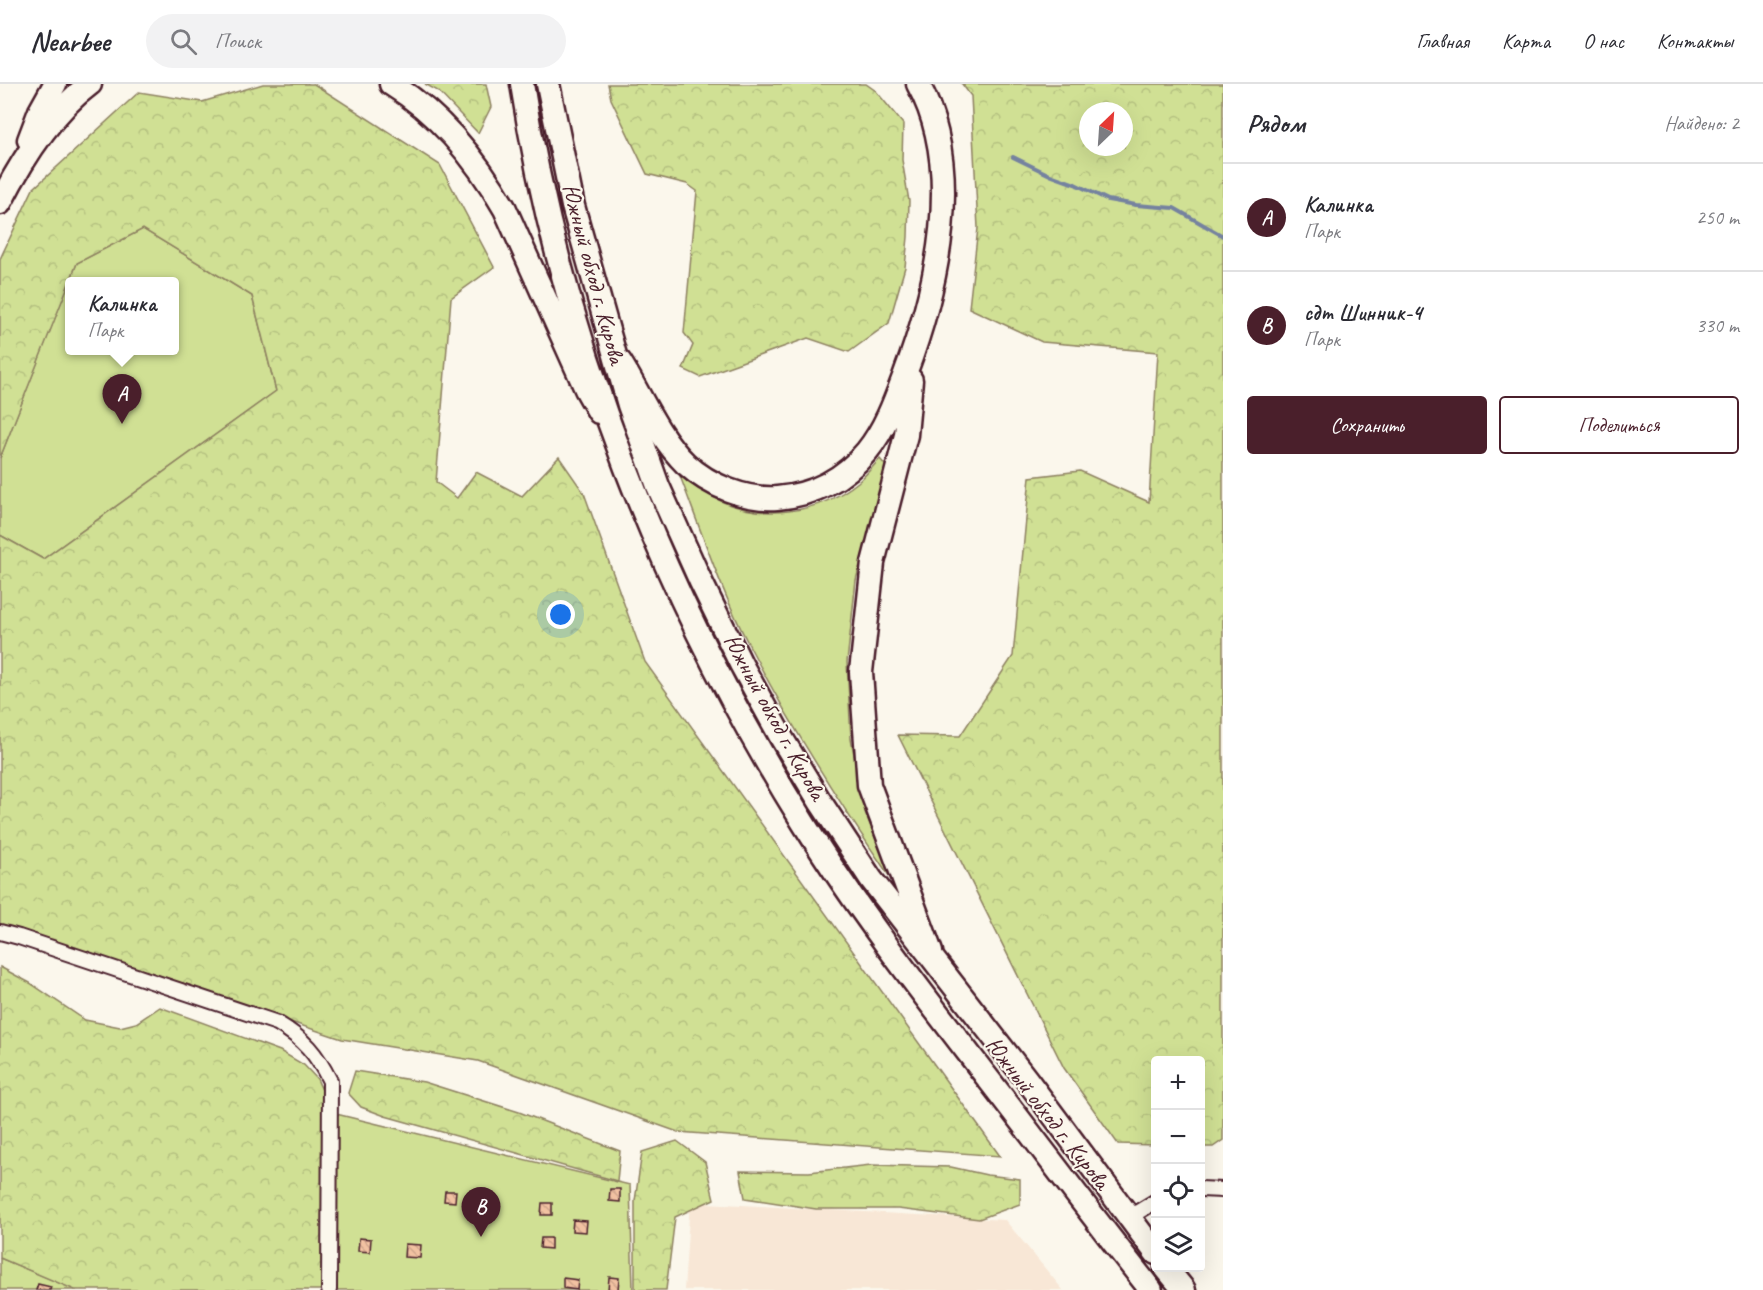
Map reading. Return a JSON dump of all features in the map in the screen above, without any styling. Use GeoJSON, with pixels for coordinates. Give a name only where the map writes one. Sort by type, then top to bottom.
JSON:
{"type":"FeatureCollection","features":[{"type":"Feature","properties":{"kind":"main road"},"geometry":{"type":"LineString","coordinates":[[0,203],[12,180],[40,111],[55,84]]}},
{"type":"Feature","properties":{"kind":"main road"},"geometry":{"type":"LineString","coordinates":[[12,180],[59,112],[90,84]]}},
{"type":"Feature","properties":{"kind":"main road"},"geometry":{"type":"LineString","coordinates":[[391,84],[448,131],[490,183],[505,209],[586,388],[612,433]]}},
{"type":"Feature","properties":{"kind":"main road","name":"Южный обход г. Кирова"},"geometry":{"type":"LineString","coordinates":[[522,84],[545,203],[574,312],[612,433],[646,519],[691,619],[729,695],[803,823],[853,898],[921,991],[1151,1290]]}},
{"type":"Feature","properties":{"kind":"main road","name":"Южный обход г. Кирова"},"geometry":{"type":"LineString","coordinates":[[548,84],[573,206],[629,405],[658,486],[700,582],[741,664],[821,804],[871,879],[1027,1080],[1151,1248]]}},
{"type":"Feature","properties":{"kind":"main road"},"geometry":{"type":"LineString","coordinates":[[918,84],[931,114],[938,139],[943,187],[937,255],[915,349],[906,435],[873,563],[861,672],[869,784],[898,869],[936,964]]}},
{"type":"Feature","properties":{"kind":"main road"},"geometry":{"type":"LineString","coordinates":[[616,356],[658,429],[688,465],[705,478],[735,492],[769,498],[803,494],[821,487],[839,477],[855,464],[876,439],[889,414],[915,349]]}},
{"type":"Feature","properties":{"kind":"main road"},"geometry":{"type":"LineString","coordinates":[[1170,1272],[1184,1290]]}},
{"type":"Feature","properties":{"kind":"street"},"geometry":{"type":"LineString","coordinates":[[0,933],[19,937],[277,1023],[293,1032],[308,1046],[318,1058],[330,1081],[329,1290]]}},
{"type":"Feature","properties":{"kind":"street"},"geometry":{"type":"LineString","coordinates":[[1205,1189],[1223,1190]]}},
{"type":"Feature","properties":{"kind":"street"},"geometry":{"type":"LineString","coordinates":[[1128,1218],[1151,1204]]}},
{"type":"Feature","properties":{"kind":"shaded area"},"geometry":{"type":"Polygon","coordinates":[[[690,1202],[1005,1220],[1063,1290],[684,1290],[690,1202]]]}},
{"type":"Feature","properties":{"kind":"green space"},"geometry":{"type":"Polygon","coordinates":[[[263,84],[314,84],[440,165],[494,267],[451,298],[436,482],[457,498],[476,472],[522,496],[559,457],[584,493],[645,662],[1000,1156],[678,1132],[478,1061],[342,1039],[0,928],[0,535],[43,559],[276,391],[252,296],[143,229],[77,263],[71,277],[65,277],[65,293],[0,458],[0,259],[33,189],[139,92],[202,102],[263,84]]]}},
{"type":"Feature","properties":{"kind":"green space"},"geometry":{"type":"Polygon","coordinates":[[[425,84],[486,84],[491,107],[478,133],[438,91],[425,84]]]}},
{"type":"Feature","properties":{"kind":"green space"},"geometry":{"type":"Polygon","coordinates":[[[608,84],[866,84],[876,91],[903,124],[902,160],[909,201],[905,267],[889,323],[849,352],[808,338],[700,377],[683,369],[693,345],[684,333],[697,191],[687,184],[647,174],[611,99],[608,84]]]}},
{"type":"Feature","properties":{"kind":"green space"},"geometry":{"type":"Polygon","coordinates":[[[962,84],[1223,84],[1223,1140],[1213,1147],[1205,1147],[1205,1056],[1151,1056],[1151,1145],[1118,1144],[1064,1068],[898,735],[960,736],[1013,656],[1030,477],[1080,471],[1149,502],[1158,352],[1042,342],[969,308],[978,228],[971,96],[962,84]]]}},
{"type":"Feature","properties":{"kind":"green space"},"geometry":{"type":"Polygon","coordinates":[[[143,229],[252,296],[276,391],[43,559],[0,535],[0,458],[65,292],[65,355],[179,355],[179,277],[72,277],[77,263],[143,229]]]}},
{"type":"Feature","properties":{"kind":"green space"},"geometry":{"type":"Polygon","coordinates":[[[880,459],[886,466],[856,580],[847,662],[851,739],[865,812],[892,880],[817,765],[749,645],[721,583],[680,476],[732,506],[770,512],[789,511],[826,501],[843,493],[858,482],[880,459]]]}},
{"type":"Feature","properties":{"kind":"green space"},"geometry":{"type":"Polygon","coordinates":[[[0,967],[30,983],[85,1020],[120,1027],[136,1023],[160,1007],[280,1051],[304,1065],[317,1079],[325,1097],[325,1290],[75,1290],[0,1258],[0,967]]]}},
{"type":"Feature","properties":{"kind":"green space"},"geometry":{"type":"Polygon","coordinates":[[[355,1071],[424,1082],[519,1112],[620,1151],[617,1181],[385,1116],[361,1107],[348,1093],[355,1071]]]}},
{"type":"Feature","properties":{"kind":"green space"},"geometry":{"type":"Polygon","coordinates":[[[332,1113],[630,1185],[633,1290],[330,1290],[332,1113]]]}},
{"type":"Feature","properties":{"kind":"green space"},"geometry":{"type":"Polygon","coordinates":[[[677,1141],[705,1162],[714,1199],[675,1217],[666,1290],[635,1290],[635,1201],[642,1152],[677,1141]]]}},
{"type":"Feature","properties":{"kind":"green space"},"geometry":{"type":"Polygon","coordinates":[[[871,1165],[951,1167],[1020,1179],[1020,1204],[979,1219],[898,1209],[816,1209],[745,1198],[740,1171],[809,1172],[871,1165]]]}},
{"type":"Feature","properties":{"kind":"green space"},"geometry":{"type":"Polygon","coordinates":[[[0,1258],[72,1288],[75,1290],[0,1290],[0,1258]]]}},
{"type":"Feature","properties":{"kind":"building"},"geometry":{"type":"Polygon","coordinates":[[[610,1189],[620,1189],[620,1202],[609,1201],[610,1189]]]}},
{"type":"Feature","properties":{"kind":"building"},"geometry":{"type":"Polygon","coordinates":[[[445,1191],[456,1191],[455,1202],[444,1201],[445,1191]]]}},
{"type":"Feature","properties":{"kind":"building"},"geometry":{"type":"Polygon","coordinates":[[[542,1203],[552,1203],[552,1215],[541,1215],[542,1203]]]}},
{"type":"Feature","properties":{"kind":"building"},"geometry":{"type":"Polygon","coordinates":[[[573,1220],[587,1221],[586,1232],[572,1231],[573,1220]]]}},
{"type":"Feature","properties":{"kind":"building"},"geometry":{"type":"Polygon","coordinates":[[[359,1238],[371,1239],[370,1252],[358,1251],[359,1238]]]}},
{"type":"Feature","properties":{"kind":"building"},"geometry":{"type":"Polygon","coordinates":[[[541,1238],[551,1238],[551,1249],[540,1248],[541,1238]]]}},
{"type":"Feature","properties":{"kind":"building"},"geometry":{"type":"Polygon","coordinates":[[[405,1244],[421,1245],[420,1258],[404,1257],[405,1244]]]}},
{"type":"Feature","properties":{"kind":"building"},"geometry":{"type":"Polygon","coordinates":[[[609,1277],[619,1278],[618,1290],[608,1290],[609,1277]]]}},
{"type":"Feature","properties":{"kind":"building"},"geometry":{"type":"Polygon","coordinates":[[[563,1278],[578,1280],[577,1290],[563,1288],[563,1278]]]}},
{"type":"Feature","properties":{"kind":"building"},"geometry":{"type":"Polygon","coordinates":[[[38,1284],[51,1287],[50,1290],[36,1290],[38,1284]]]}},
{"type":"Feature","properties":{"kind":"waterway"},"geometry":{"type":"LineString","coordinates":[[1013,157],[1108,200],[1174,208],[1223,236]]}},
{"type":"Feature","properties":{"kind":"place","name":"Калинка"},"geometry":{"type":"Point","coordinates":[122,424]}},
{"type":"Feature","properties":{"kind":"place","name":"сдт Шинник-4"},"geometry":{"type":"Point","coordinates":[481,1237]}}]}
